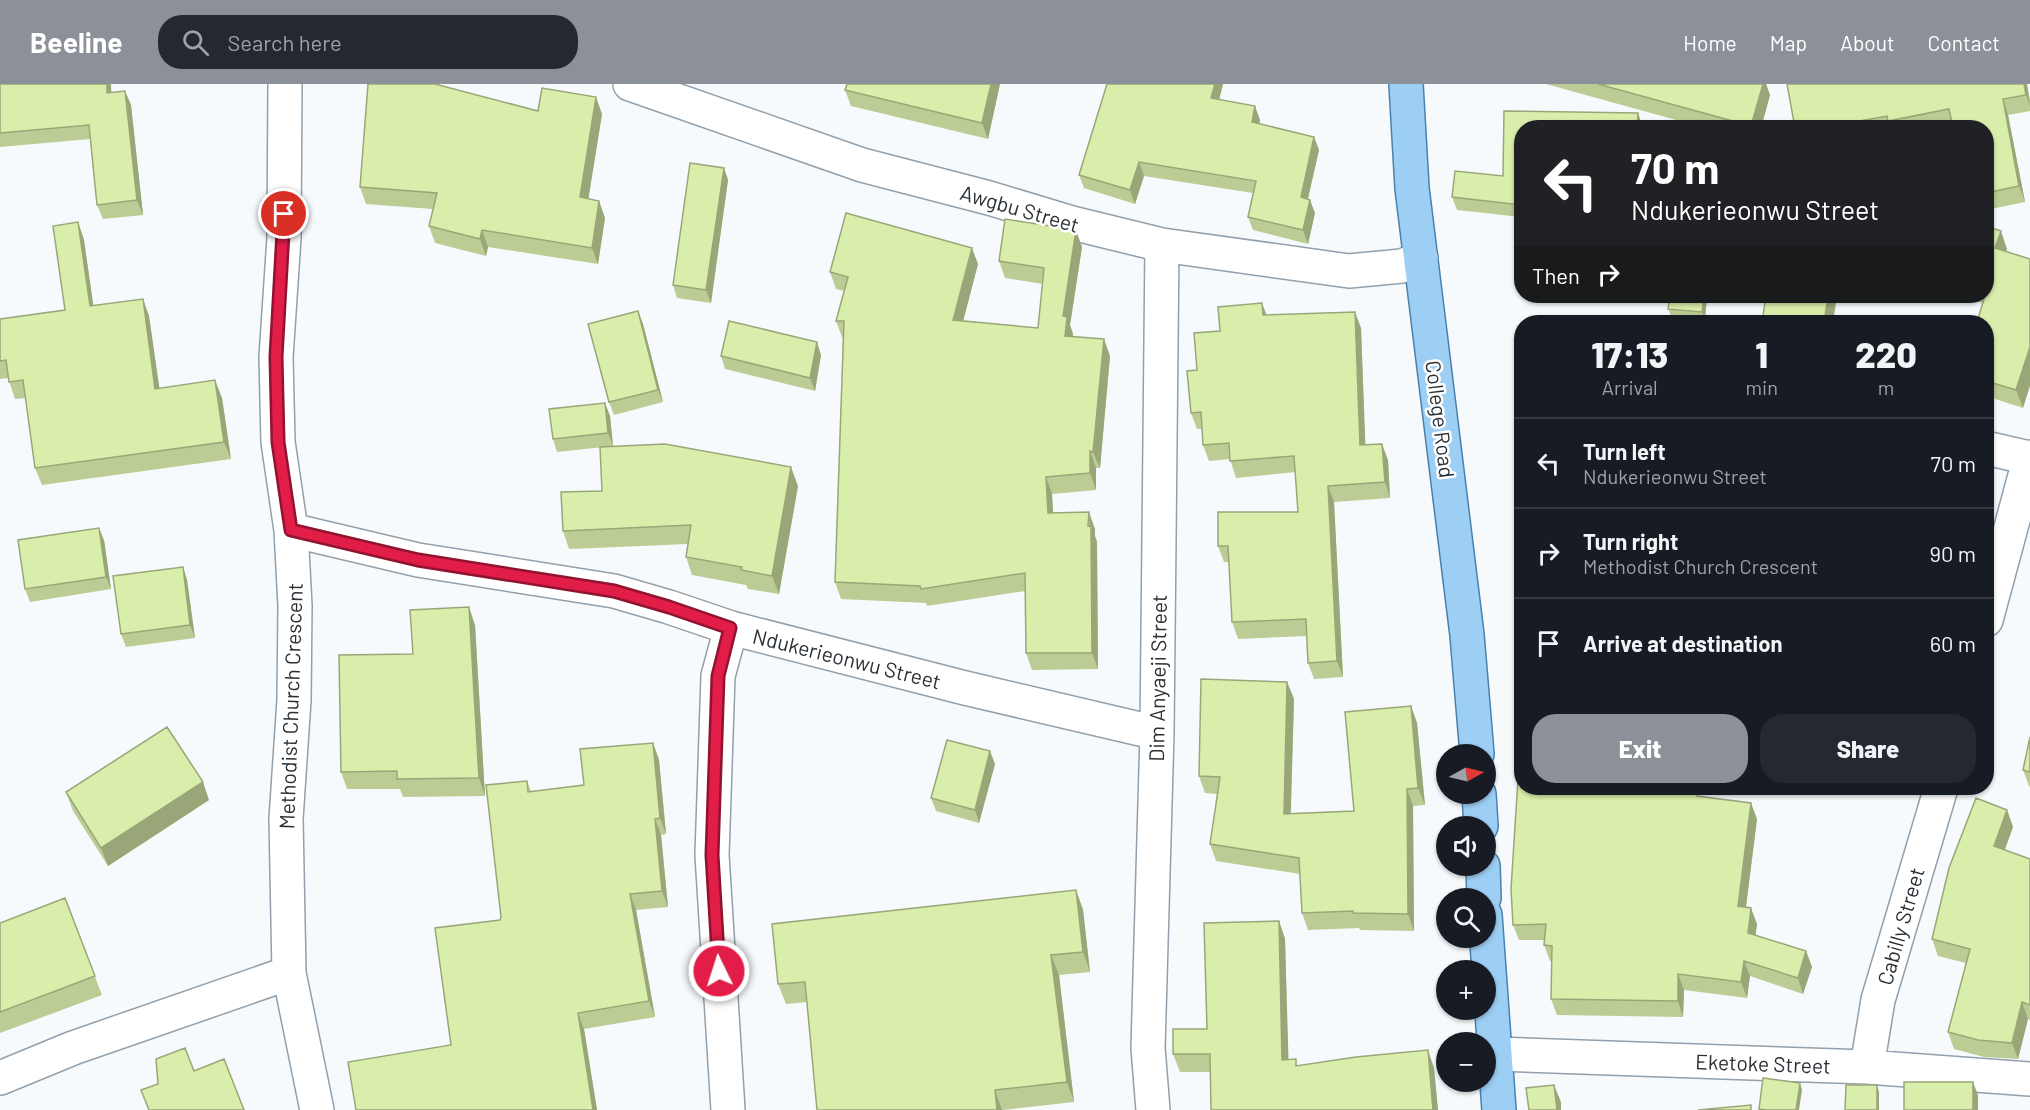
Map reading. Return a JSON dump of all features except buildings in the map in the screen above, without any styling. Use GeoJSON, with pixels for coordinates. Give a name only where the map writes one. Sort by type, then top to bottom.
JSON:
{"type":"FeatureCollection","features":[{"type":"Feature","properties":{"kind":"main road","name":"College Road"},"geometry":{"type":"LineString","coordinates":[[1406,84],[1412,188],[1466,623],[1476,744]]}},
{"type":"Feature","properties":{"kind":"main road"},"geometry":{"type":"LineString","coordinates":[[1487,948],[1492,1032]]}},
{"type":"Feature","properties":{"kind":"main road"},"geometry":{"type":"LineString","coordinates":[[1496,1068],[1499,1110]]}},
{"type":"Feature","properties":{"kind":"street","name":"Methodist Church Crescent"},"geometry":{"type":"LineString","coordinates":[[285,84],[284,238],[276,357],[278,442],[291,530],[295,606],[294,700],[286,819],[289,973],[317,1110]]}},
{"type":"Feature","properties":{"kind":"street","name":"Awgbu Street"},"geometry":{"type":"LineString","coordinates":[[630,84],[862,165],[989,198],[1072,223],[1162,245],[1350,271],[1402,266],[1421,258]]}},
{"type":"Feature","properties":{"kind":"street","name":"Dim Anyaeji Street"},"geometry":{"type":"LineString","coordinates":[[1153,1110],[1148,1048],[1157,733],[1162,245]]}},
{"type":"Feature","properties":{"kind":"street"},"geometry":{"type":"LineString","coordinates":[[1994,450],[2029,458],[1994,590]]}},
{"type":"Feature","properties":{"kind":"street","name":"Ndukerieonwu Street"},"geometry":{"type":"LineString","coordinates":[[291,530],[418,560],[614,591],[730,628],[965,688],[1157,733]]}},
{"type":"Feature","properties":{"kind":"street"},"geometry":{"type":"LineString","coordinates":[[728,1110],[712,855],[718,676],[730,628]]}},
{"type":"Feature","properties":{"kind":"street","name":"Cabilly Street"},"geometry":{"type":"LineString","coordinates":[[1867,1067],[1878,1000],[1939,795]]}},
{"type":"Feature","properties":{"kind":"street"},"geometry":{"type":"LineString","coordinates":[[0,1078],[73,1048],[289,973]]}},
{"type":"Feature","properties":{"kind":"street","name":"Eketoke Street"},"geometry":{"type":"LineString","coordinates":[[1496,1054],[1867,1067],[2030,1079]]}},
{"type":"Feature","properties":{"kind":"route"},"geometry":{"type":"LineString","coordinates":[[284,214],[276,357],[278,442],[291,530],[418,560],[614,591],[730,628],[718,676],[712,855],[719,971]]}}]}
